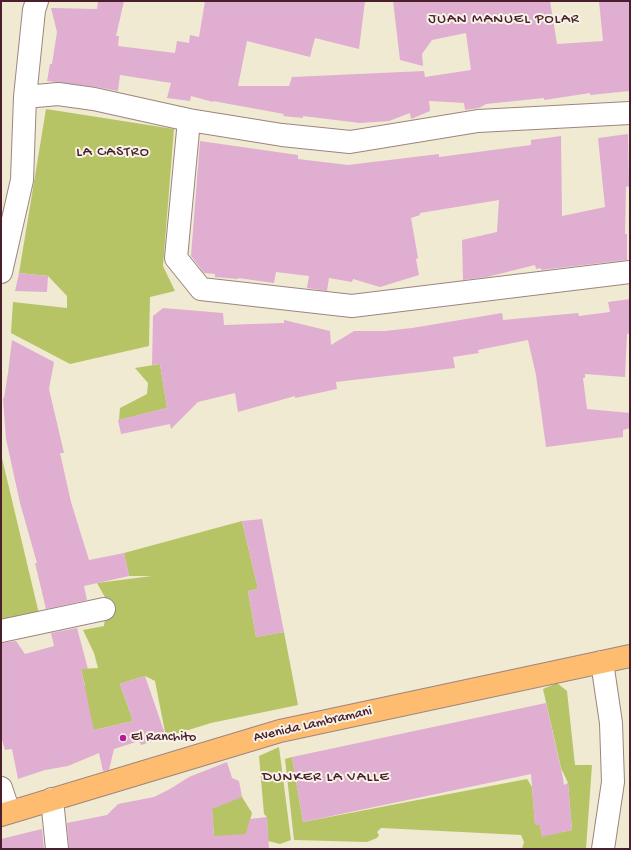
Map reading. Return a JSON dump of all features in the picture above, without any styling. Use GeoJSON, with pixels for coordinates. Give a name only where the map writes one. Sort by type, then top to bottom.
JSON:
{"type":"FeatureCollection","features":[{"type":"Feature","properties":{"kind":"main road","name":"Avenida Lambramani"},"geometry":{"type":"LineString","coordinates":[[5,813],[280,731],[630,656]]}},
{"type":"Feature","properties":{"kind":"street"},"geometry":{"type":"LineString","coordinates":[[1,272],[22,180],[25,96],[34,10],[37,1]]}},
{"type":"Feature","properties":{"kind":"street"},"geometry":{"type":"LineString","coordinates":[[25,96],[58,94],[94,99],[189,120],[282,134],[350,142],[478,121],[630,112]]}},
{"type":"Feature","properties":{"kind":"street"},"geometry":{"type":"LineString","coordinates":[[189,120],[176,258],[201,289],[352,306],[630,272]]}},
{"type":"Feature","properties":{"kind":"street"},"geometry":{"type":"LineString","coordinates":[[1,631],[104,609]]}},
{"type":"Feature","properties":{"kind":"street"},"geometry":{"type":"LineString","coordinates":[[602,662],[611,723],[613,782],[603,849]]}},
{"type":"Feature","properties":{"kind":"street"},"geometry":{"type":"LineString","coordinates":[[1,788],[5,813]]}},
{"type":"Feature","properties":{"kind":"street"},"geometry":{"type":"LineString","coordinates":[[52,799],[57,849]]}},
{"type":"Feature","properties":{"kind":"green space"},"geometry":{"type":"Polygon","coordinates":[[[46,109],[174,129],[163,266],[175,291],[150,297],[149,346],[70,364],[11,333],[13,302],[67,308],[67,296],[48,276],[19,273],[46,109]]]}},
{"type":"Feature","properties":{"kind":"green space"},"geometry":{"type":"Polygon","coordinates":[[[160,364],[167,408],[119,420],[120,408],[147,394],[148,383],[135,368],[160,364]]]}},
{"type":"Feature","properties":{"kind":"green space"},"geometry":{"type":"Polygon","coordinates":[[[1,454],[40,618],[1,627],[1,454]]]}},
{"type":"Feature","properties":{"kind":"green space"},"geometry":{"type":"Polygon","coordinates":[[[242,521],[258,589],[248,591],[256,637],[284,632],[298,705],[211,723],[166,737],[155,681],[145,676],[120,684],[133,721],[94,730],[74,690],[85,686],[81,669],[98,668],[94,653],[83,630],[104,626],[107,601],[97,583],[152,576],[129,576],[124,553],[242,521]]]}},
{"type":"Feature","properties":{"kind":"green space"},"geometry":{"type":"Polygon","coordinates":[[[557,683],[567,691],[575,765],[592,765],[586,849],[522,849],[524,842],[521,835],[381,828],[377,832],[379,835],[377,838],[367,842],[294,840],[285,759],[292,757],[303,822],[527,779],[532,787],[535,824],[540,825],[542,836],[572,830],[568,783],[561,768],[543,689],[557,683]]]}},
{"type":"Feature","properties":{"kind":"green space"},"geometry":{"type":"Polygon","coordinates":[[[279,747],[291,840],[280,844],[268,841],[267,817],[264,814],[259,756],[279,747]]]}},
{"type":"Feature","properties":{"kind":"green space"},"geometry":{"type":"Polygon","coordinates":[[[209,770],[242,797],[252,813],[244,843],[214,836],[209,770]]]}},
{"type":"Feature","properties":{"kind":"building"},"geometry":{"type":"Polygon","coordinates":[[[98,1],[124,1],[116,36],[119,36],[118,46],[175,53],[177,41],[189,43],[190,35],[199,37],[205,1],[365,1],[359,49],[315,38],[310,57],[247,41],[238,86],[289,86],[292,77],[424,71],[425,77],[471,70],[466,33],[432,40],[422,54],[423,66],[400,60],[393,1],[550,1],[557,44],[603,41],[599,1],[630,1],[630,91],[590,95],[590,93],[544,100],[544,98],[486,104],[479,108],[465,110],[464,103],[429,101],[430,111],[411,119],[410,113],[389,121],[360,123],[303,116],[303,118],[283,116],[284,114],[213,102],[191,96],[190,101],[167,98],[171,83],[120,75],[118,91],[47,81],[50,64],[52,64],[57,32],[51,8],[97,9],[98,1]]]}},
{"type":"Feature","properties":{"kind":"building"},"geometry":{"type":"Polygon","coordinates":[[[628,134],[629,186],[626,187],[625,234],[627,234],[627,260],[541,270],[541,268],[536,269],[535,265],[487,277],[463,280],[462,240],[497,232],[499,200],[420,213],[420,215],[411,218],[418,258],[416,259],[419,275],[380,287],[353,279],[352,282],[329,278],[327,291],[307,288],[309,276],[276,272],[274,283],[238,278],[215,277],[215,274],[204,273],[191,256],[200,141],[298,155],[298,159],[348,165],[439,154],[439,157],[531,145],[531,140],[561,136],[562,216],[605,207],[598,138],[628,134]]]}},
{"type":"Feature","properties":{"kind":"building"},"geometry":{"type":"Polygon","coordinates":[[[19,273],[48,276],[47,292],[15,291],[19,273]]]}},
{"type":"Feature","properties":{"kind":"building"},"geometry":{"type":"Polygon","coordinates":[[[630,299],[630,333],[627,334],[625,377],[585,374],[585,378],[583,378],[587,409],[630,413],[630,428],[623,430],[623,437],[546,447],[536,375],[528,340],[478,350],[479,353],[453,357],[455,368],[336,382],[337,389],[295,398],[295,396],[238,412],[235,393],[198,402],[171,429],[170,424],[121,434],[118,420],[167,408],[160,364],[152,365],[153,316],[163,308],[223,313],[224,325],[284,323],[284,320],[330,331],[331,345],[354,331],[385,331],[412,328],[502,313],[503,320],[578,313],[579,316],[610,312],[608,302],[630,299]]]}},
{"type":"Feature","properties":{"kind":"building"},"geometry":{"type":"Polygon","coordinates":[[[12,340],[54,362],[49,389],[64,453],[60,453],[71,502],[89,560],[124,553],[129,576],[84,586],[87,600],[46,609],[35,563],[37,563],[20,503],[6,439],[3,398],[12,340]]]}},
{"type":"Feature","properties":{"kind":"building"},"geometry":{"type":"Polygon","coordinates":[[[262,519],[284,632],[256,637],[248,591],[258,589],[242,521],[262,519]]]}},
{"type":"Feature","properties":{"kind":"building"},"geometry":{"type":"Polygon","coordinates":[[[77,628],[88,669],[81,669],[94,730],[133,721],[120,684],[145,676],[166,737],[141,745],[139,741],[114,749],[109,770],[103,771],[99,753],[68,766],[45,770],[18,779],[12,749],[5,750],[1,736],[1,643],[16,641],[25,654],[54,646],[51,633],[77,628]]]}},
{"type":"Feature","properties":{"kind":"building"},"geometry":{"type":"Polygon","coordinates":[[[546,703],[564,785],[568,783],[572,830],[542,837],[540,825],[535,825],[531,774],[303,822],[292,757],[546,703]]]}},
{"type":"Feature","properties":{"kind":"building"},"geometry":{"type":"Polygon","coordinates":[[[227,762],[232,778],[239,781],[242,797],[212,809],[214,836],[246,834],[250,819],[267,817],[269,849],[69,849],[67,823],[107,815],[118,804],[154,797],[189,777],[227,762]]]}},
{"type":"Feature","properties":{"kind":"building"},"geometry":{"type":"Polygon","coordinates":[[[42,829],[44,849],[1,849],[1,839],[42,829]]]}},
{"type":"Feature","properties":{"kind":"place","name":"El Ranchito"},"geometry":{"type":"Point","coordinates":[123,738]}},
{"type":"Feature","properties":{"kind":"district","name":"JUAN MANUEL POLAR"},"geometry":{"type":"Point","coordinates":[504,20]}},
{"type":"Feature","properties":{"kind":"district","name":"LA CASTRO"},"geometry":{"type":"Point","coordinates":[113,153]}},
{"type":"Feature","properties":{"kind":"district","name":"DUNKER LA VALLE"},"geometry":{"type":"Point","coordinates":[326,778]}}]}
